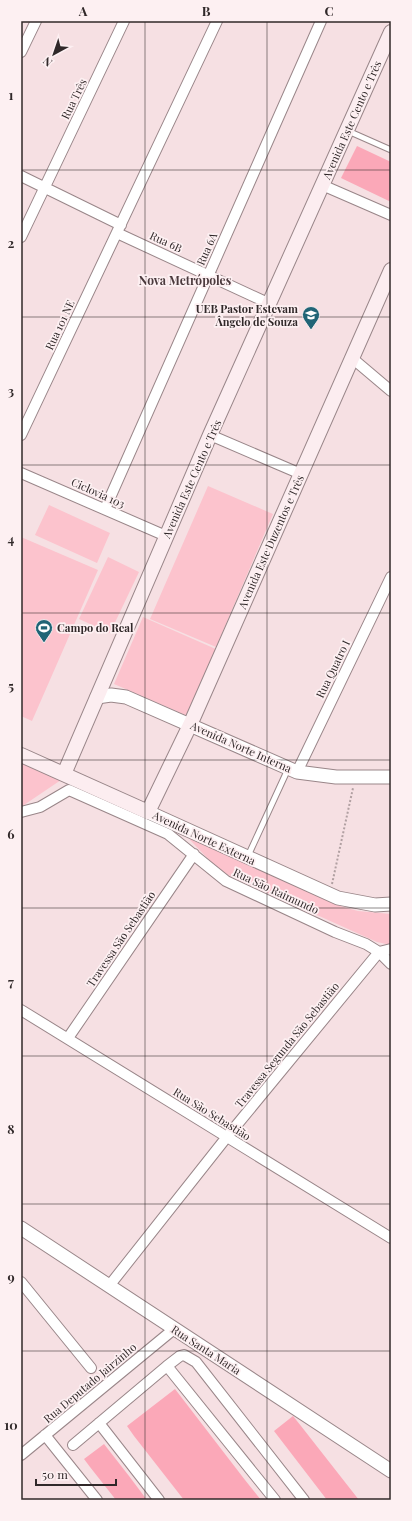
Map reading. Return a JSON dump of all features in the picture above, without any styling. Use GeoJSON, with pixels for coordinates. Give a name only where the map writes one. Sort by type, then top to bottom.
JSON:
{"type":"FeatureCollection","features":[{"type":"Feature","properties":{"kind":"main road","name":"Avenida Este Cento e Três"},"geometry":{"type":"LineString","coordinates":[[69,781],[97,698],[166,536],[391,32]]}},
{"type":"Feature","properties":{"kind":"main road","name":"Avenida Este Duzentos e Três"},"geometry":{"type":"LineString","coordinates":[[148,812],[190,725],[391,270]]}},
{"type":"Feature","properties":{"kind":"main road","name":"Avenida Norte Externa"},"geometry":{"type":"LineString","coordinates":[[21,755],[69,781],[148,812]]}},
{"type":"Feature","properties":{"kind":"street"},"geometry":{"type":"LineString","coordinates":[[21,52],[36,21]]}},
{"type":"Feature","properties":{"kind":"street","name":"Rua Três"},"geometry":{"type":"LineString","coordinates":[[21,237],[124,21]]}},
{"type":"Feature","properties":{"kind":"street","name":"Rua 101 NE"},"geometry":{"type":"LineString","coordinates":[[21,435],[217,21]]}},
{"type":"Feature","properties":{"kind":"street","name":"Rua 6A"},"geometry":{"type":"LineString","coordinates":[[105,509],[322,21]]}},
{"type":"Feature","properties":{"kind":"street"},"geometry":{"type":"LineString","coordinates":[[21,176],[82,206],[119,229]]}},
{"type":"Feature","properties":{"kind":"street","name":"Avenida Este Cento e Três"},"geometry":{"type":"LineString","coordinates":[[322,185],[391,215]]}},
{"type":"Feature","properties":{"kind":"street","name":"Rua 6B"},"geometry":{"type":"LineString","coordinates":[[119,229],[208,275],[270,304]]}},
{"type":"Feature","properties":{"kind":"street"},"geometry":{"type":"LineString","coordinates":[[352,358],[391,391]]}},
{"type":"Feature","properties":{"kind":"street"},"geometry":{"type":"LineString","coordinates":[[210,435],[301,474]]}},
{"type":"Feature","properties":{"kind":"street","name":"Ciclovia 103"},"geometry":{"type":"LineString","coordinates":[[21,473],[166,536]]}},
{"type":"Feature","properties":{"kind":"street","name":"Rua Quatro I"},"geometry":{"type":"LineString","coordinates":[[293,770],[391,577]]}},
{"type":"Feature","properties":{"kind":"street","name":"Avenida Norte Interna"},"geometry":{"type":"LineString","coordinates":[[97,698],[111,695],[126,697],[293,770],[317,776],[391,777]]}},
{"type":"Feature","properties":{"kind":"street"},"geometry":{"type":"LineString","coordinates":[[21,812],[40,807],[69,781]]}},
{"type":"Feature","properties":{"kind":"street","name":"Rua São Raimundo"},"geometry":{"type":"LineString","coordinates":[[69,781],[168,834],[218,875],[237,887],[335,932],[366,944],[379,952],[391,964]]}},
{"type":"Feature","properties":{"kind":"street","name":"Avenida Norte Externa"},"geometry":{"type":"LineString","coordinates":[[148,812],[330,895],[374,905],[391,904]]}},
{"type":"Feature","properties":{"kind":"street","name":"Travessa São Sebastião"},"geometry":{"type":"LineString","coordinates":[[68,1038],[194,854]]}},
{"type":"Feature","properties":{"kind":"street"},"geometry":{"type":"LineString","coordinates":[[379,952],[391,949]]}},
{"type":"Feature","properties":{"kind":"street","name":"Travessa Segunda São Sebastião"},"geometry":{"type":"LineString","coordinates":[[109,1286],[226,1138],[379,952]]}},
{"type":"Feature","properties":{"kind":"street","name":"Rua São Sebastião"},"geometry":{"type":"LineString","coordinates":[[21,1010],[226,1138],[391,1238]]}},
{"type":"Feature","properties":{"kind":"street","name":"Rua Santa Maria"},"geometry":{"type":"LineString","coordinates":[[21,1228],[391,1471]]}},
{"type":"Feature","properties":{"kind":"street"},"geometry":{"type":"LineString","coordinates":[[21,1282],[91,1368]]}},
{"type":"Feature","properties":{"kind":"street","name":"Rua Deputado Jairzinho"},"geometry":{"type":"LineString","coordinates":[[21,1455],[46,1436],[174,1329]]}},
{"type":"Feature","properties":{"kind":"street"},"geometry":{"type":"LineString","coordinates":[[73,1445],[167,1366],[180,1356],[184,1355],[196,1362],[304,1500]]}},
{"type":"Feature","properties":{"kind":"street"},"geometry":{"type":"LineString","coordinates":[[167,1366],[275,1500]]}},
{"type":"Feature","properties":{"kind":"street"},"geometry":{"type":"LineString","coordinates":[[99,1423],[159,1500]]}},
{"type":"Feature","properties":{"kind":"street"},"geometry":{"type":"LineString","coordinates":[[46,1436],[97,1500]]}},
{"type":"Feature","properties":{"kind":"lane"},"geometry":{"type":"LineString","coordinates":[[347,131],[391,150]]}},
{"type":"Feature","properties":{"kind":"lane"},"geometry":{"type":"LineString","coordinates":[[247,858],[293,770]]}},
{"type":"Feature","properties":{"kind":"path"},"geometry":{"type":"LineString","coordinates":[[330,895],[355,777]]}},
{"type":"Feature","properties":{"kind":"shaded area"},"geometry":{"type":"Polygon","coordinates":[[[208,486],[273,514],[216,647],[150,619],[208,486]]]}},
{"type":"Feature","properties":{"kind":"shaded area"},"geometry":{"type":"Polygon","coordinates":[[[49,505],[110,533],[97,563],[35,535],[49,505]]]}},
{"type":"Feature","properties":{"kind":"shaded area","name":"Campo do Real"},"geometry":{"type":"Polygon","coordinates":[[[21,537],[98,570],[32,721],[21,716],[21,537]]]}},
{"type":"Feature","properties":{"kind":"shaded area"},"geometry":{"type":"Polygon","coordinates":[[[108,557],[139,572],[110,633],[79,619],[108,557]]]}},
{"type":"Feature","properties":{"kind":"shaded area"},"geometry":{"type":"Polygon","coordinates":[[[143,617],[218,650],[190,717],[114,684],[143,617]]]}},
{"type":"Feature","properties":{"kind":"shaded area"},"geometry":{"type":"Polygon","coordinates":[[[21,763],[61,780],[21,807],[21,763]]]}},
{"type":"Feature","properties":{"kind":"shaded area"},"geometry":{"type":"Polygon","coordinates":[[[190,838],[343,907],[358,911],[391,914],[391,945],[377,942],[228,875],[216,867],[190,840],[190,838]]]}},
{"type":"Feature","properties":{"kind":"building"},"geometry":{"type":"Polygon","coordinates":[[[357,146],[391,162],[391,202],[341,178],[357,146]]]}},
{"type":"Feature","properties":{"kind":"building"},"geometry":{"type":"Polygon","coordinates":[[[175,1389],[261,1500],[184,1500],[134,1436],[127,1426],[175,1389]]]}},
{"type":"Feature","properties":{"kind":"building"},"geometry":{"type":"Polygon","coordinates":[[[293,1416],[359,1500],[327,1500],[274,1431],[293,1416]]]}},
{"type":"Feature","properties":{"kind":"building"},"geometry":{"type":"Polygon","coordinates":[[[104,1444],[147,1500],[116,1500],[90,1467],[84,1459],[104,1444]]]}},
{"type":"Feature","properties":{"kind":"place","name":"UEB Pastor Estevam Ângelo de Souza"},"geometry":{"type":"Point","coordinates":[311,330]}},
{"type":"Feature","properties":{"kind":"place","name":"Campo do Real"},"geometry":{"type":"Point","coordinates":[44,643]}},
{"type":"Feature","properties":{"kind":"district","name":"Nova Metrópoles"},"geometry":{"type":"Point","coordinates":[185,281]}}]}
